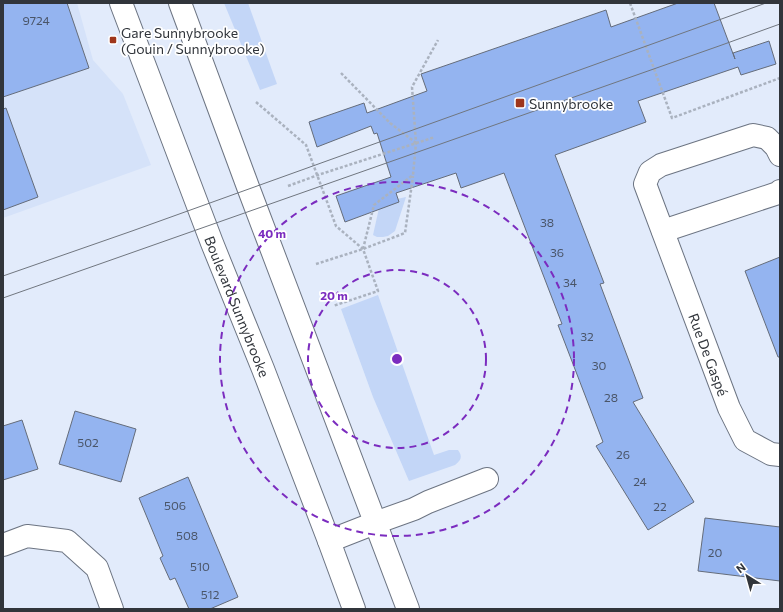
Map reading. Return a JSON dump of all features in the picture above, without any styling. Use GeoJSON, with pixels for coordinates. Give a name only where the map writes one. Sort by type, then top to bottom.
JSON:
{"type":"FeatureCollection","features":[{"type":"Feature","properties":{"kind":"street","name":"Boulevard Sunnybrooke"},"geometry":{"type":"LineString","coordinates":[[121,3],[354,609]]}},
{"type":"Feature","properties":{"kind":"street"},"geometry":{"type":"LineString","coordinates":[[180,3],[245,181],[408,609]]}},
{"type":"Feature","properties":{"kind":"street","name":"Rue De Gaspé"},"geometry":{"type":"LineString","coordinates":[[780,156],[776,147],[767,138],[753,135],[661,165],[650,172],[645,184],[729,408],[745,440],[771,454],[780,455]]}},
{"type":"Feature","properties":{"kind":"street"},"geometry":{"type":"LineString","coordinates":[[663,232],[778,193],[780,191]]}},
{"type":"Feature","properties":{"kind":"street"},"geometry":{"type":"LineString","coordinates":[[329,541],[414,509],[487,479]]}},
{"type":"Feature","properties":{"kind":"street"},"geometry":{"type":"LineString","coordinates":[[3,545],[28,536],[67,541],[97,568],[112,609]]}},
{"type":"Feature","properties":{"kind":"path"},"geometry":{"type":"LineString","coordinates":[[630,3],[672,118],[780,78]]}},
{"type":"Feature","properties":{"kind":"path"},"geometry":{"type":"LineString","coordinates":[[316,264],[363,249],[405,233],[416,143],[412,87],[438,40]]}},
{"type":"Feature","properties":{"kind":"path"},"geometry":{"type":"LineString","coordinates":[[341,73],[390,123],[416,143]]}},
{"type":"Feature","properties":{"kind":"path"},"geometry":{"type":"LineString","coordinates":[[256,102],[306,144],[336,226],[363,249],[378,291],[333,306]]}},
{"type":"Feature","properties":{"kind":"path"},"geometry":{"type":"LineString","coordinates":[[288,186],[436,137]]}},
{"type":"Feature","properties":{"kind":"path"},"geometry":{"type":"LineString","coordinates":[[363,249],[374,205],[413,175]]}},
{"type":"Feature","properties":{"kind":"shaded area"},"geometry":{"type":"Polygon","coordinates":[[[3,3],[77,3],[93,60],[123,94],[151,165],[3,218],[3,3]]]}},
{"type":"Feature","properties":{"kind":"shaded area"},"geometry":{"type":"Polygon","coordinates":[[[224,3],[248,3],[277,84],[260,90],[224,3]]]}},
{"type":"Feature","properties":{"kind":"shaded area"},"geometry":{"type":"Polygon","coordinates":[[[406,197],[395,231],[388,236],[383,237],[373,235],[379,208],[388,201],[406,197]]]}},
{"type":"Feature","properties":{"kind":"shaded area"},"geometry":{"type":"Polygon","coordinates":[[[378,295],[434,455],[449,450],[458,450],[461,457],[455,465],[409,481],[373,397],[341,309],[378,295]]]}},
{"type":"Feature","properties":{"kind":"building"},"geometry":{"type":"Polygon","coordinates":[[[3,3],[67,3],[89,68],[3,97],[3,3]]]}},
{"type":"Feature","properties":{"kind":"building"},"geometry":{"type":"Polygon","coordinates":[[[678,3],[714,3],[735,59],[733,53],[769,41],[776,64],[741,75],[738,67],[638,101],[646,122],[555,155],[604,283],[600,284],[643,398],[633,402],[694,502],[648,530],[596,446],[603,442],[558,325],[562,324],[504,173],[461,188],[456,173],[396,193],[399,202],[345,222],[336,196],[391,177],[377,133],[374,134],[371,126],[317,147],[309,122],[364,103],[367,113],[427,91],[421,74],[606,10],[611,27],[678,3]]]}},
{"type":"Feature","properties":{"kind":"building"},"geometry":{"type":"Polygon","coordinates":[[[6,108],[38,197],[3,210],[3,109],[6,108]]]}},
{"type":"Feature","properties":{"kind":"building"},"geometry":{"type":"Polygon","coordinates":[[[780,257],[780,357],[778,357],[745,271],[780,257]]]}},
{"type":"Feature","properties":{"kind":"building"},"geometry":{"type":"Polygon","coordinates":[[[75,411],[136,429],[121,482],[59,464],[75,411]]]}},
{"type":"Feature","properties":{"kind":"building"},"geometry":{"type":"Polygon","coordinates":[[[22,420],[38,469],[3,480],[3,426],[22,420]]]}},
{"type":"Feature","properties":{"kind":"building"},"geometry":{"type":"Polygon","coordinates":[[[188,477],[238,597],[210,609],[189,609],[175,578],[170,580],[160,558],[163,556],[139,498],[188,477]]]}},
{"type":"Feature","properties":{"kind":"building"},"geometry":{"type":"Polygon","coordinates":[[[705,518],[780,527],[780,581],[698,571],[705,518]]]}},
{"type":"Feature","properties":{"kind":"tram line"},"geometry":{"type":"LineString","coordinates":[[3,276],[766,3]]}},
{"type":"Feature","properties":{"kind":"tram line"},"geometry":{"type":"LineString","coordinates":[[3,298],[780,24]]}},
{"type":"Feature","properties":{"kind":"place","name":"Gare Sunnybrooke (Gouin / Sunnybrooke)"},"geometry":{"type":"Point","coordinates":[113,40]}},
{"type":"Feature","properties":{"kind":"place","name":"Sunnybrooke"},"geometry":{"type":"Point","coordinates":[520,103]}}]}
